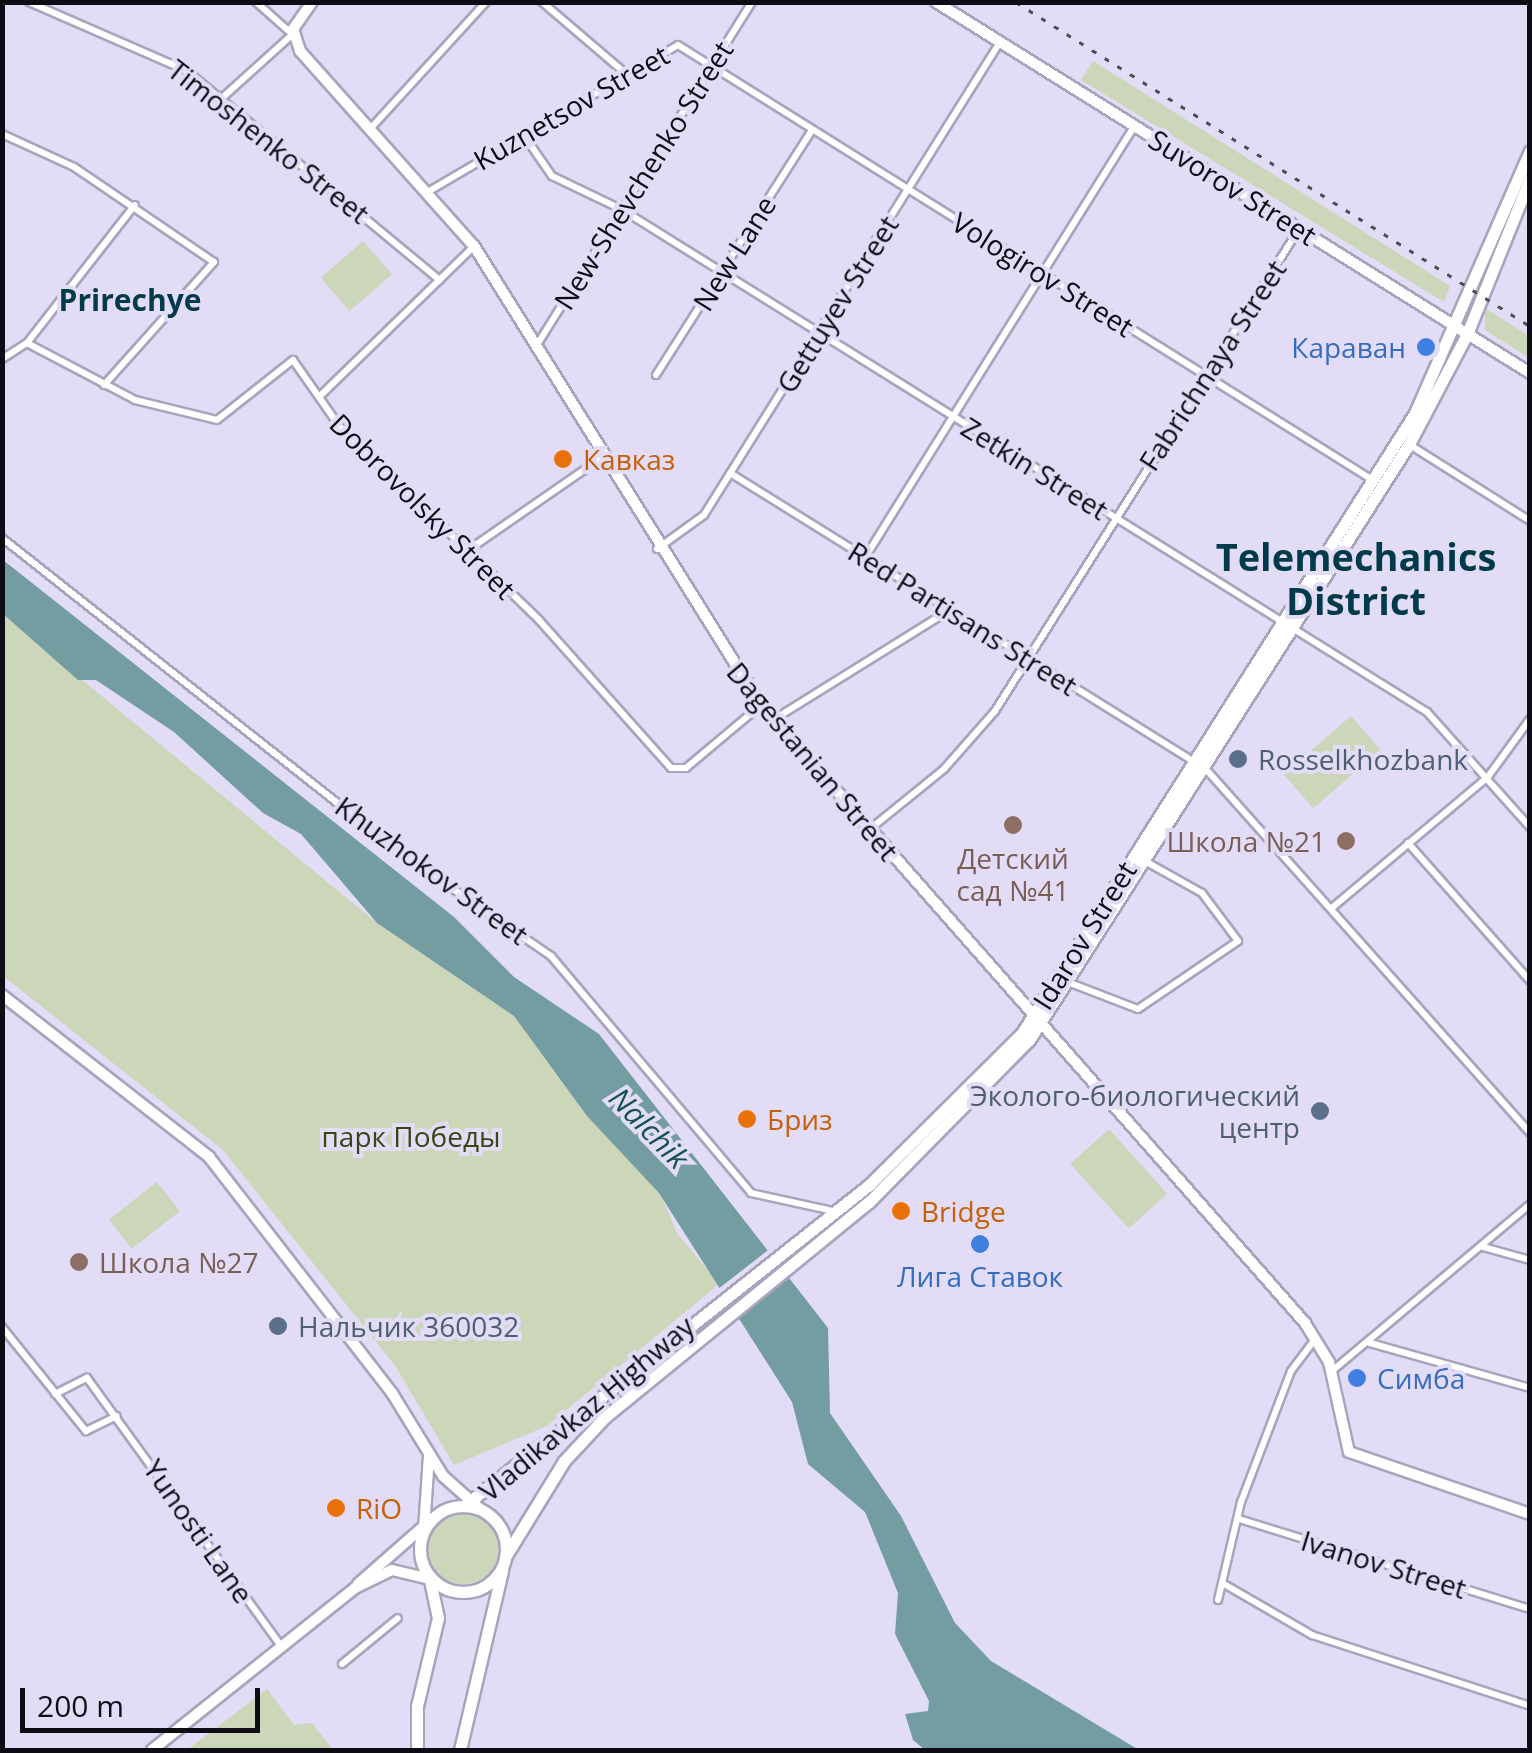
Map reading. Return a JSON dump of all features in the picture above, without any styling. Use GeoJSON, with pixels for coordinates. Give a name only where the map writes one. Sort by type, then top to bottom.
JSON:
{"type":"FeatureCollection","features":[{"type":"Feature","properties":{"kind":"main road","name":"Idarov Street"},"geometry":{"type":"LineString","coordinates":[[1292,626],[1462,331],[1530,151]]}},
{"type":"Feature","properties":{"kind":"main road","name":"Idarov Street"},"geometry":{"type":"LineString","coordinates":[[794,1241],[909,1149],[1034,1023],[1409,444],[1530,178]]}},
{"type":"Feature","properties":{"kind":"main road","name":"Idarov Street"},"geometry":{"type":"LineString","coordinates":[[716,1322],[806,1255],[892,1181],[1034,1023],[1200,765]]}},
{"type":"Feature","properties":{"kind":"main road","name":"Vladikavkaz Highway"},"geometry":{"type":"LineString","coordinates":[[472,1506],[706,1308],[794,1241]]}},
{"type":"Feature","properties":{"kind":"main road","name":"Vladikavkaz Highway"},"geometry":{"type":"LineString","coordinates":[[460,1750],[504,1562],[576,1447],[716,1322]]}},
{"type":"Feature","properties":{"kind":"main road"},"geometry":{"type":"LineString","coordinates":[[417,1750],[438,1618],[431,1577],[427,1525],[472,1506],[501,1529],[504,1562],[477,1590],[431,1577]]}},
{"type":"Feature","properties":{"kind":"street","name":"Timoshenko Street"},"geometry":{"type":"LineString","coordinates":[[29,2],[176,64],[440,280]]}},
{"type":"Feature","properties":{"kind":"street","name":"Dagestanian Street"},"geometry":{"type":"LineString","coordinates":[[256,2],[293,34],[371,128],[431,190],[474,246],[600,458],[760,705],[1034,1023],[1316,1338],[1331,1372],[1354,1457],[1530,1514]]}},
{"type":"Feature","properties":{"kind":"street"},"geometry":{"type":"LineString","coordinates":[[222,99],[293,34],[312,2]]}},
{"type":"Feature","properties":{"kind":"street"},"geometry":{"type":"LineString","coordinates":[[371,128],[486,2]]}},
{"type":"Feature","properties":{"kind":"street"},"geometry":{"type":"LineString","coordinates":[[542,2],[625,73]]}},
{"type":"Feature","properties":{"kind":"street","name":"New-Shevchenko Street"},"geometry":{"type":"LineString","coordinates":[[535,349],[752,2]]}},
{"type":"Feature","properties":{"kind":"street","name":"Suvorov Street"},"geometry":{"type":"LineString","coordinates":[[936,2],[1530,373]]}},
{"type":"Feature","properties":{"kind":"street","name":"Gettuyev Street"},"geometry":{"type":"LineString","coordinates":[[657,549],[696,526],[1000,42]]}},
{"type":"Feature","properties":{"kind":"street","name":"Kuznetsov Street"},"geometry":{"type":"LineString","coordinates":[[431,190],[675,44],[710,66]]}},
{"type":"Feature","properties":{"kind":"street","name":"Vologirov Street"},"geometry":{"type":"LineString","coordinates":[[710,66],[1376,482]]}},
{"type":"Feature","properties":{"kind":"street"},"geometry":{"type":"LineString","coordinates":[[866,556],[1135,125]]}},
{"type":"Feature","properties":{"kind":"street","name":"New Lane"},"geometry":{"type":"LineString","coordinates":[[656,376],[812,130]]}},
{"type":"Feature","properties":{"kind":"street"},"geometry":{"type":"LineString","coordinates":[[2,134],[135,205],[214,262],[104,385]]}},
{"type":"Feature","properties":{"kind":"street","name":"Zetkin Street"},"geometry":{"type":"LineString","coordinates":[[523,134],[552,176],[621,209],[1436,719],[1530,827]]}},
{"type":"Feature","properties":{"kind":"street"},"geometry":{"type":"LineString","coordinates":[[2,359],[28,343],[135,205]]}},
{"type":"Feature","properties":{"kind":"street","name":"Fabrichnaya Street"},"geometry":{"type":"LineString","coordinates":[[870,829],[944,770],[1028,660],[1300,228]]}},
{"type":"Feature","properties":{"kind":"street"},"geometry":{"type":"LineString","coordinates":[[322,395],[474,246]]}},
{"type":"Feature","properties":{"kind":"street","name":"Dobrovolsky Street"},"geometry":{"type":"LineString","coordinates":[[28,343],[104,385],[223,419],[290,359],[322,395],[340,427],[679,772],[760,705]]}},
{"type":"Feature","properties":{"kind":"street"},"geometry":{"type":"LineString","coordinates":[[1409,444],[1530,521]]}},
{"type":"Feature","properties":{"kind":"street"},"geometry":{"type":"LineString","coordinates":[[464,554],[600,458]]}},
{"type":"Feature","properties":{"kind":"street","name":"Red Partisans Street"},"geometry":{"type":"LineString","coordinates":[[730,473],[1200,765],[1333,907],[1530,1133]]}},
{"type":"Feature","properties":{"kind":"street","name":"Khuzhokov Street"},"geometry":{"type":"LineString","coordinates":[[2,538],[402,854],[551,956],[751,1193],[833,1211]]}},
{"type":"Feature","properties":{"kind":"street"},"geometry":{"type":"LineString","coordinates":[[773,720],[948,610]]}},
{"type":"Feature","properties":{"kind":"street"},"geometry":{"type":"LineString","coordinates":[[1333,907],[1487,778],[1530,719]]}},
{"type":"Feature","properties":{"kind":"street"},"geometry":{"type":"LineString","coordinates":[[1408,844],[1530,981]]}},
{"type":"Feature","properties":{"kind":"street"},"geometry":{"type":"LineString","coordinates":[[1064,981],[1138,1008],[1238,941],[1202,893],[1142,860]]}},
{"type":"Feature","properties":{"kind":"street"},"geometry":{"type":"LineString","coordinates":[[2,995],[209,1158],[392,1393],[429,1455],[472,1506]]}},
{"type":"Feature","properties":{"kind":"street"},"geometry":{"type":"LineString","coordinates":[[1331,1372],[1530,1204]]}},
{"type":"Feature","properties":{"kind":"street"},"geometry":{"type":"LineString","coordinates":[[1482,1246],[1530,1260]]}},
{"type":"Feature","properties":{"kind":"street"},"geometry":{"type":"LineString","coordinates":[[2,1327],[86,1431],[117,1416]]}},
{"type":"Feature","properties":{"kind":"street"},"geometry":{"type":"LineString","coordinates":[[1218,1600],[1238,1519],[1291,1371],[1316,1338]]}},
{"type":"Feature","properties":{"kind":"street"},"geometry":{"type":"LineString","coordinates":[[1370,1343],[1530,1388]]}},
{"type":"Feature","properties":{"kind":"street","name":"Yunosti Lane"},"geometry":{"type":"LineString","coordinates":[[56,1394],[83,1376],[117,1416],[282,1646]]}},
{"type":"Feature","properties":{"kind":"street"},"geometry":{"type":"LineString","coordinates":[[152,1750],[355,1588],[427,1525],[429,1455]]}},
{"type":"Feature","properties":{"kind":"street","name":"Ivanov Street"},"geometry":{"type":"LineString","coordinates":[[1238,1519],[1530,1609]]}},
{"type":"Feature","properties":{"kind":"street"},"geometry":{"type":"LineString","coordinates":[[355,1588],[392,1570],[431,1577]]}},
{"type":"Feature","properties":{"kind":"street"},"geometry":{"type":"LineString","coordinates":[[1224,1584],[1312,1635],[1529,1704]]}},
{"type":"Feature","properties":{"kind":"street"},"geometry":{"type":"LineString","coordinates":[[341,1663],[396,1616]]}},
{"type":"Feature","properties":{"kind":"green space"},"geometry":{"type":"Polygon","coordinates":[[[1093,61],[1450,286],[1444,302],[1081,80],[1093,61]]]}},
{"type":"Feature","properties":{"kind":"green space"},"geometry":{"type":"Polygon","coordinates":[[[363,241],[392,274],[350,311],[321,278],[363,241]]]}},
{"type":"Feature","properties":{"kind":"green space"},"geometry":{"type":"Polygon","coordinates":[[[1485,308],[1529,336],[1529,358],[1485,330],[1485,308]]]}},
{"type":"Feature","properties":{"kind":"green space","name":"парк Победы"},"geometry":{"type":"Polygon","coordinates":[[[2,614],[377,923],[514,1016],[587,1116],[660,1193],[677,1233],[719,1284],[547,1426],[454,1465],[396,1367],[223,1150],[3,976],[2,614]]]}},
{"type":"Feature","properties":{"kind":"green space"},"geometry":{"type":"Polygon","coordinates":[[[1351,716],[1381,750],[1313,808],[1284,774],[1351,716]]]}},
{"type":"Feature","properties":{"kind":"green space"},"geometry":{"type":"Polygon","coordinates":[[[1109,1129],[1167,1194],[1129,1228],[1070,1164],[1109,1129]]]}},
{"type":"Feature","properties":{"kind":"green space"},"geometry":{"type":"Polygon","coordinates":[[[157,1182],[180,1211],[132,1249],[109,1220],[157,1182]]]}},
{"type":"Feature","properties":{"kind":"green space"},"geometry":{"type":"Polygon","coordinates":[[[463,1512],[489,1522],[499,1548],[489,1574],[463,1584],[437,1574],[427,1548],[437,1522],[463,1512]]]}},
{"type":"Feature","properties":{"kind":"green space"},"geometry":{"type":"Polygon","coordinates":[[[267,1689],[294,1725],[312,1723],[333,1750],[187,1750],[267,1689]]]}},
{"type":"Feature","properties":{"kind":"water","name":"Nalchik"},"geometry":{"type":"Polygon","coordinates":[[[3,560],[454,917],[514,977],[599,1034],[828,1328],[830,1413],[901,1516],[955,1623],[991,1661],[1139,1750],[925,1750],[913,1740],[905,1714],[928,1711],[929,1701],[895,1634],[898,1593],[865,1512],[808,1464],[792,1402],[659,1193],[587,1116],[514,1016],[377,923],[301,834],[263,813],[174,732],[96,680],[78,680],[3,614],[3,560]]]}},
{"type":"Feature","properties":{"kind":"pier"},"geometry":{"type":"Polygon","coordinates":[[[772,1247],[793,1274],[738,1317],[717,1290],[772,1247]]]}},
{"type":"Feature","properties":{"kind":"railway"},"geometry":{"type":"LineString","coordinates":[[1016,2],[1530,326]]}},
{"type":"Feature","properties":{"kind":"place","name":"Караван"},"geometry":{"type":"Point","coordinates":[1426,347]}},
{"type":"Feature","properties":{"kind":"place","name":"Кавказ"},"geometry":{"type":"Point","coordinates":[563,459]}},
{"type":"Feature","properties":{"kind":"place","name":"Rosselkhozbank"},"geometry":{"type":"Point","coordinates":[1238,759]}},
{"type":"Feature","properties":{"kind":"place","name":"Детский сад №41"},"geometry":{"type":"Point","coordinates":[1013,825]}},
{"type":"Feature","properties":{"kind":"place","name":"Школа №21"},"geometry":{"type":"Point","coordinates":[1346,841]}},
{"type":"Feature","properties":{"kind":"place","name":"Эколого-биологический центр"},"geometry":{"type":"Point","coordinates":[1320,1111]}},
{"type":"Feature","properties":{"kind":"place","name":"Бриз"},"geometry":{"type":"Point","coordinates":[747,1119]}},
{"type":"Feature","properties":{"kind":"place","name":"Bridge"},"geometry":{"type":"Point","coordinates":[901,1211]}},
{"type":"Feature","properties":{"kind":"place","name":"Лига Ставок"},"geometry":{"type":"Point","coordinates":[980,1244]}},
{"type":"Feature","properties":{"kind":"place","name":"Школа №27"},"geometry":{"type":"Point","coordinates":[79,1262]}},
{"type":"Feature","properties":{"kind":"place","name":"Нальчик 360032"},"geometry":{"type":"Point","coordinates":[278,1326]}},
{"type":"Feature","properties":{"kind":"place","name":"Симба"},"geometry":{"type":"Point","coordinates":[1357,1378]}},
{"type":"Feature","properties":{"kind":"place","name":"RiO"},"geometry":{"type":"Point","coordinates":[336,1508]}},
{"type":"Feature","properties":{"kind":"district","name":"Prirechye"},"geometry":{"type":"Point","coordinates":[130,300]}},
{"type":"Feature","properties":{"kind":"district","name":"Telemechanics District"},"geometry":{"type":"Point","coordinates":[1356,579]}}]}
